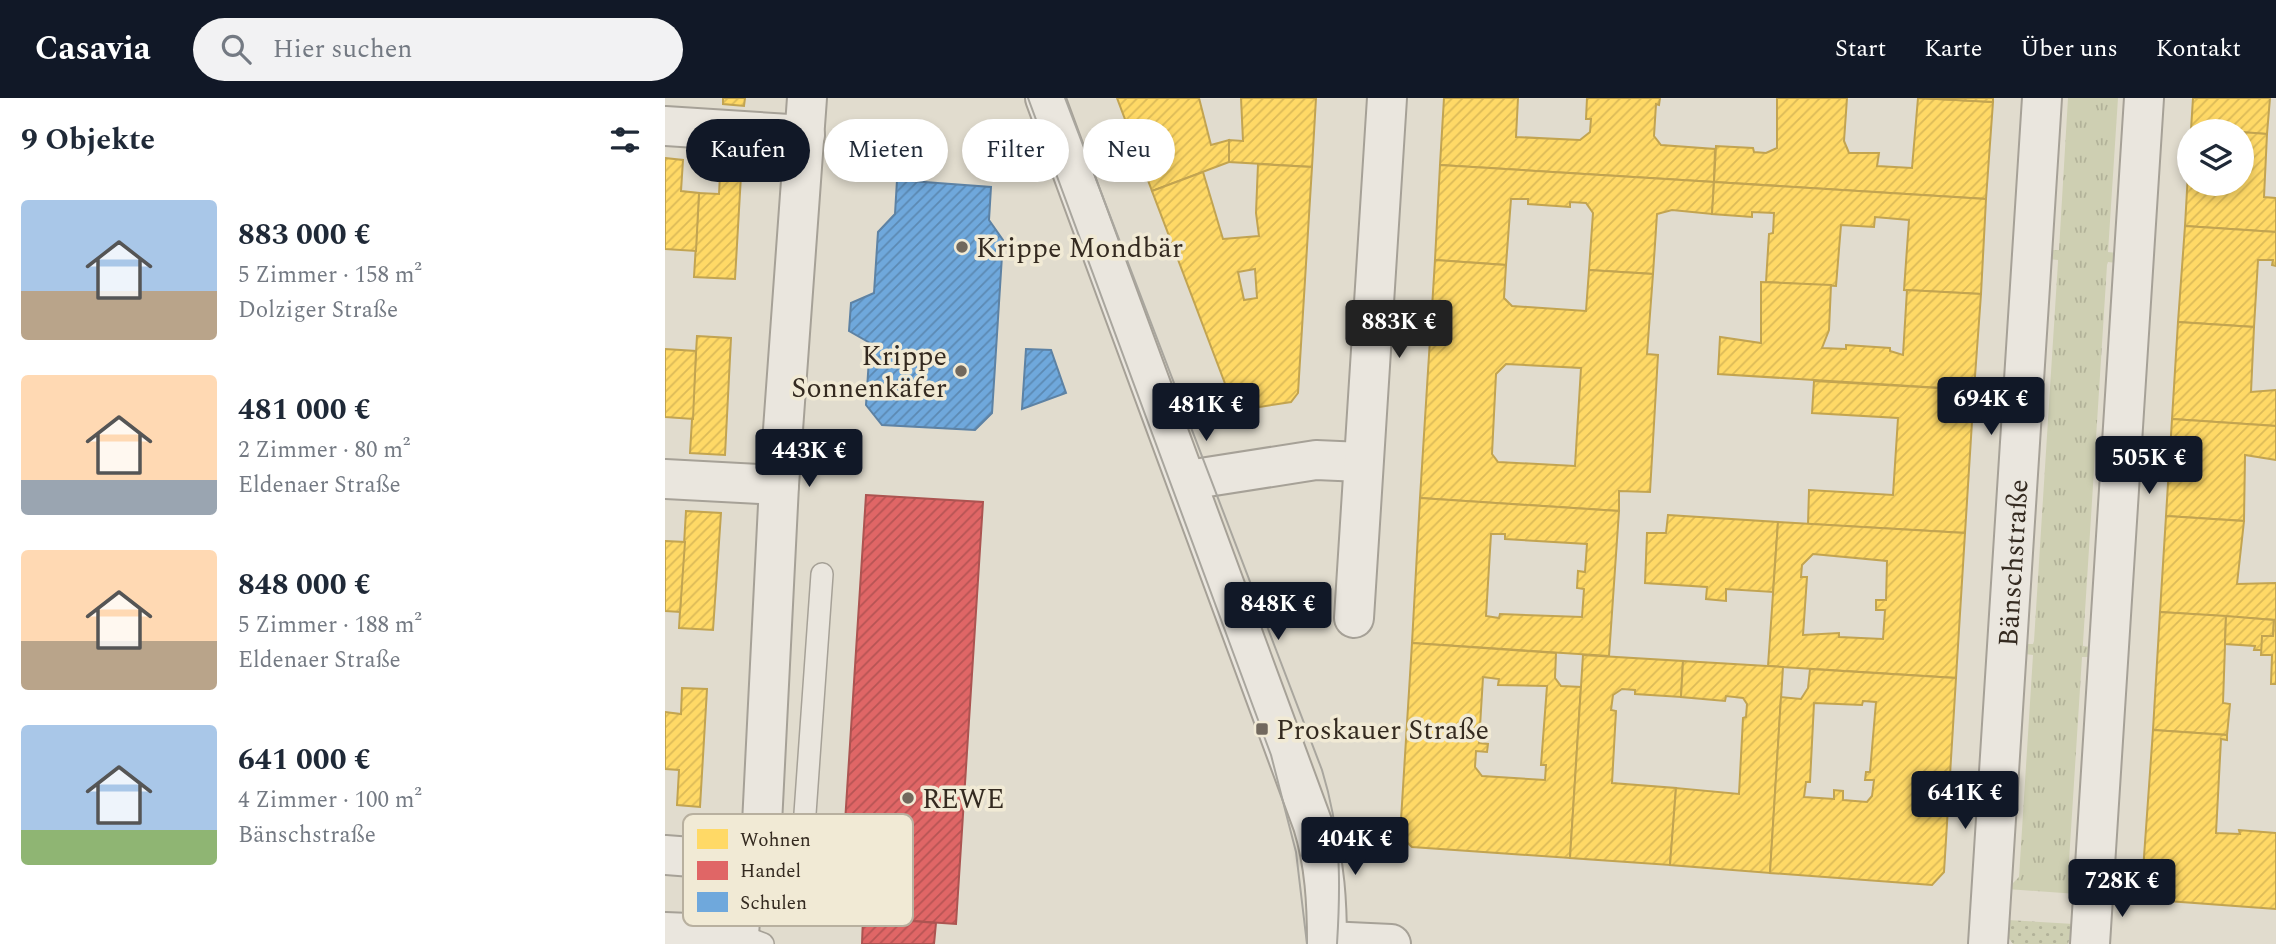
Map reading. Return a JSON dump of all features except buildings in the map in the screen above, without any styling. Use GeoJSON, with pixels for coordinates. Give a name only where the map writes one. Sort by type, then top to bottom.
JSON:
{"type":"FeatureCollection","features":[{"type":"Feature","properties":{"kind":"street"},"geometry":{"type":"LineString","coordinates":[[1045,98],[1188,480],[1322,853],[1327,942],[1391,944]]}},
{"type":"Feature","properties":{"kind":"street"},"geometry":{"type":"LineString","coordinates":[[1354,618],[1387,98]]}},
{"type":"Feature","properties":{"kind":"street","name":"Bänschstraße"},"geometry":{"type":"LineString","coordinates":[[1988,944],[2042,98]]}},
{"type":"Feature","properties":{"kind":"street"},"geometry":{"type":"LineString","coordinates":[[2090,944],[2144,98]]}},
{"type":"Feature","properties":{"kind":"street"},"geometry":{"type":"LineString","coordinates":[[665,126],[806,116],[779,485],[763,814]]}},
{"type":"Feature","properties":{"kind":"street"},"geometry":{"type":"LineString","coordinates":[[1188,480],[1315,460],[1362,462]]}},
{"type":"Feature","properties":{"kind":"street"},"geometry":{"type":"LineString","coordinates":[[665,479],[779,485]]}},
{"type":"Feature","properties":{"kind":"street"},"geometry":{"type":"LineString","coordinates":[[665,855],[683,859]]}},
{"type":"Feature","properties":{"kind":"street"},"geometry":{"type":"LineString","coordinates":[[665,932],[747,941]]}},
{"type":"Feature","properties":{"kind":"lane"},"geometry":{"type":"LineString","coordinates":[[805,814],[821,574]]}},
{"type":"Feature","properties":{"kind":"green space"},"geometry":{"type":"Polygon","coordinates":[[[2068,98],[2118,98],[2108,252],[2117,253],[2117,263],[2108,262],[2107,265],[2083,643],[2083,646],[2091,647],[2091,657],[2082,657],[2068,877],[2077,894],[2007,889],[2019,877],[2033,655],[2025,654],[2025,644],[2033,644],[2034,641],[2058,262],[2049,259],[2050,250],[2059,250],[2068,98]]]}},
{"type":"Feature","properties":{"kind":"green space"},"geometry":{"type":"Polygon","coordinates":[[[2007,920],[2074,924],[2068,944],[2013,944],[2008,937],[2007,920]]]}},
{"type":"Feature","properties":{"kind":"tram line"},"geometry":{"type":"LineString","coordinates":[[1028,98],[1271,755],[1296,852],[1307,944]]}},
{"type":"Feature","properties":{"kind":"tram line"},"geometry":{"type":"LineString","coordinates":[[1065,98],[1322,770],[1333,814],[1338,856],[1337,944]]}},
{"type":"Feature","properties":{"kind":"place","name":"Krippe Mondbär"},"geometry":{"type":"Point","coordinates":[962,247]}},
{"type":"Feature","properties":{"kind":"place","name":"Krippe Sonnenkäfer"},"geometry":{"type":"Point","coordinates":[961,371]}},
{"type":"Feature","properties":{"kind":"place","name":"Proskauer Straße"},"geometry":{"type":"Point","coordinates":[1262,729]}},
{"type":"Feature","properties":{"kind":"place","name":"REWE"},"geometry":{"type":"Point","coordinates":[908,798]}}]}
